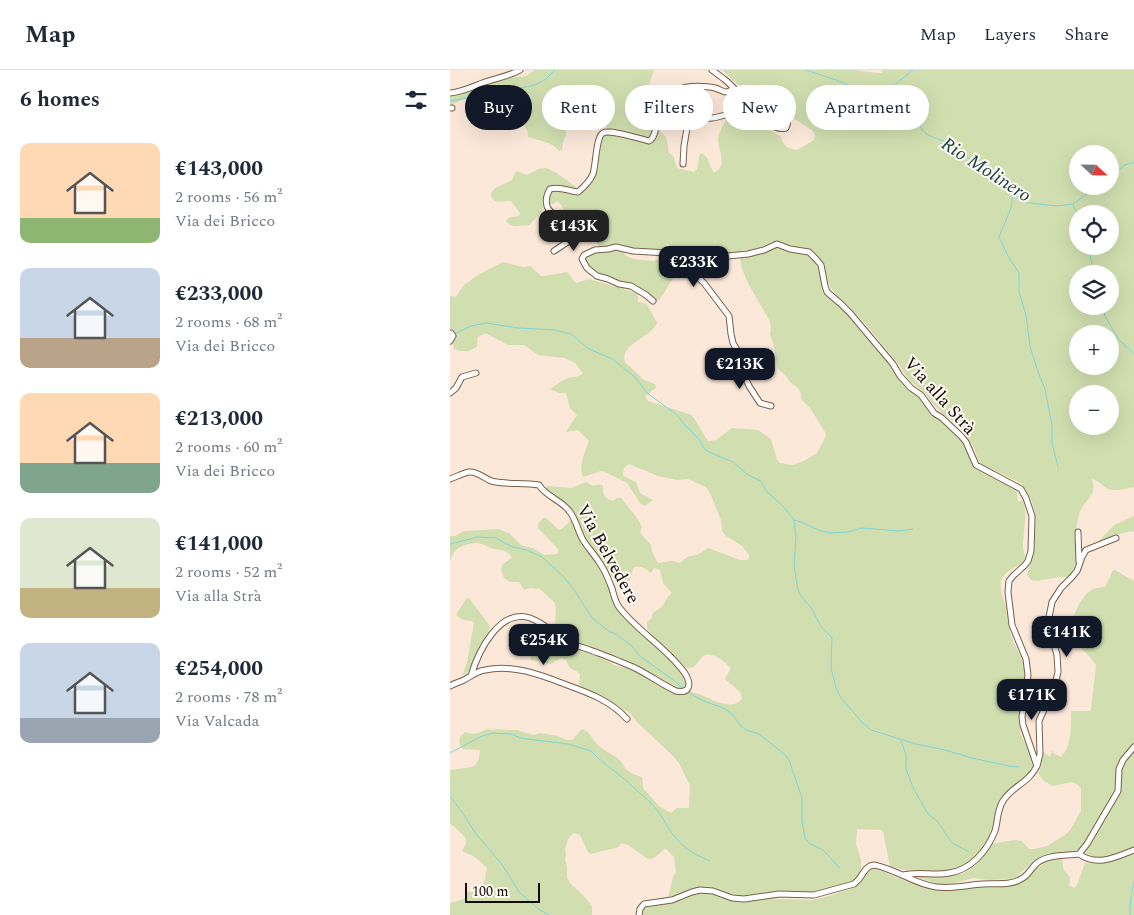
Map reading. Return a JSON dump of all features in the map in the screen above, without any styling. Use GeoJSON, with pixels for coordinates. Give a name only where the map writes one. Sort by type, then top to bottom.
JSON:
{"type":"FeatureCollection","features":[{"type":"Feature","properties":{"kind":"street"},"geometry":{"type":"LineString","coordinates":[[450,93],[505,77],[520,70]]}},
{"type":"Feature","properties":{"kind":"street"},"geometry":{"type":"LineString","coordinates":[[712,70],[730,85]]}},
{"type":"Feature","properties":{"kind":"street"},"geometry":{"type":"LineString","coordinates":[[554,251],[566,243],[589,234],[600,221],[599,217],[596,216],[586,225],[575,225],[552,213],[546,202],[550,189],[558,187],[578,192],[585,185],[593,174],[598,141],[603,132],[612,132],[649,142],[654,136],[655,122],[659,109],[665,99],[673,93],[688,86],[712,87],[723,91]]}},
{"type":"Feature","properties":{"kind":"street"},"geometry":{"type":"LineString","coordinates":[[683,164],[687,131],[686,120],[688,117],[711,118],[723,115]]}},
{"type":"Feature","properties":{"kind":"street","name":"Via alla Strà"},"geometry":{"type":"LineString","coordinates":[[653,301],[631,286],[597,276],[587,268],[582,258],[584,255],[595,250],[616,247],[633,251],[668,253],[697,260],[748,254],[777,244],[790,249],[809,252],[821,265],[828,292],[850,313],[893,364],[900,376],[920,395],[934,413],[961,436],[966,442],[976,465],[1021,489],[1032,516],[1031,551],[1025,566],[1010,581],[1008,592],[1012,625],[1026,658],[1028,675],[1022,717],[1023,725],[1037,766]]}},
{"type":"Feature","properties":{"kind":"street"},"geometry":{"type":"LineString","coordinates":[[668,253],[682,262],[696,275],[725,309],[730,318],[733,343],[738,350],[743,373],[760,402],[771,406]]}},
{"type":"Feature","properties":{"kind":"street"},"geometry":{"type":"LineString","coordinates":[[450,333],[452,333],[450,341]]}},
{"type":"Feature","properties":{"kind":"street"},"geometry":{"type":"LineString","coordinates":[[450,393],[456,388],[462,377],[476,373]]}},
{"type":"Feature","properties":{"kind":"street","name":"Via Belvedere"},"geometry":{"type":"LineString","coordinates":[[450,479],[471,472],[499,482],[539,484],[545,492],[565,506],[573,517],[588,548],[600,563],[618,605],[632,622],[654,640],[677,664],[687,676],[689,686],[685,691],[676,691],[634,668],[570,643],[536,621],[526,617],[516,617],[500,624],[494,630],[477,658],[471,676]]}},
{"type":"Feature","properties":{"kind":"street"},"geometry":{"type":"LineString","coordinates":[[1078,532],[1079,565]]}},
{"type":"Feature","properties":{"kind":"street"},"geometry":{"type":"LineString","coordinates":[[903,875],[911,873],[950,873],[961,870],[978,859],[995,830],[998,813],[1003,801],[1030,778],[1037,766],[1040,754],[1039,725],[1041,716],[1055,685],[1058,672],[1057,655],[1048,622],[1052,602],[1061,588],[1077,571],[1086,550],[1116,538]]}},
{"type":"Feature","properties":{"kind":"street"},"geometry":{"type":"LineString","coordinates":[[450,686],[479,672],[493,669],[514,669],[539,675],[591,694],[617,710],[627,719]]}},
{"type":"Feature","properties":{"kind":"street"},"geometry":{"type":"LineString","coordinates":[[1078,854],[1087,844],[1118,791],[1120,782],[1119,769],[1123,760],[1134,748]]}},
{"type":"Feature","properties":{"kind":"street"},"geometry":{"type":"LineString","coordinates":[[639,915],[640,909],[644,904],[672,900],[700,890],[708,890],[744,900],[778,894],[814,895],[854,884],[870,866],[878,866],[925,885],[957,888],[1021,879],[1036,864],[1055,856],[1078,854],[1087,859],[1109,860],[1134,850]]}},
{"type":"Feature","properties":{"kind":"green space"},"geometry":{"type":"Polygon","coordinates":[[[535,70],[654,70],[649,85],[625,85],[625,130],[660,130],[666,137],[669,153],[673,156],[677,168],[694,172],[697,169],[701,153],[708,159],[714,173],[720,169],[721,165],[722,158],[718,137],[723,126],[723,130],[770,130],[780,136],[786,146],[797,150],[814,140],[815,136],[811,130],[929,130],[929,85],[806,85],[806,126],[796,120],[796,85],[739,85],[722,70],[854,70],[882,73],[882,70],[1134,70],[1134,487],[1112,490],[1092,479],[1092,494],[1079,514],[1076,531],[1076,562],[1068,577],[1037,581],[1031,580],[1027,575],[1034,550],[1035,512],[1026,490],[1021,483],[982,465],[965,434],[932,403],[926,394],[907,378],[900,366],[867,326],[837,296],[828,282],[824,265],[808,249],[778,242],[752,250],[743,250],[738,253],[708,254],[695,257],[677,254],[674,248],[667,243],[660,250],[643,250],[619,245],[599,248],[594,235],[601,222],[602,217],[600,215],[588,223],[578,225],[570,220],[557,201],[551,204],[548,199],[550,191],[554,189],[576,194],[588,185],[599,142],[607,130],[615,130],[615,85],[542,85],[542,130],[566,130],[562,150],[559,151],[549,143],[528,137],[527,130],[532,130],[532,85],[485,85],[513,76],[522,77],[535,70]]]}},
{"type":"Feature","properties":{"kind":"green space"},"geometry":{"type":"Polygon","coordinates":[[[464,92],[465,98],[450,105],[450,95],[464,92]]]}},
{"type":"Feature","properties":{"kind":"green space"},"geometry":{"type":"Polygon","coordinates":[[[546,168],[561,176],[576,188],[549,186],[539,215],[529,225],[511,225],[506,221],[510,217],[519,216],[520,213],[511,201],[495,201],[491,193],[495,188],[512,180],[516,171],[527,175],[538,169],[546,168]]]}},
{"type":"Feature","properties":{"kind":"green space"},"geometry":{"type":"Polygon","coordinates":[[[777,246],[789,252],[811,257],[818,268],[823,287],[891,365],[909,390],[919,397],[964,443],[975,467],[991,477],[1011,484],[1021,492],[1017,492],[1017,496],[1018,501],[1023,501],[1024,506],[1023,547],[1026,559],[1003,577],[1001,588],[1008,624],[1014,644],[1024,665],[1025,689],[1020,713],[1020,729],[1034,764],[1030,774],[998,803],[990,835],[977,856],[964,866],[949,871],[934,872],[904,870],[890,866],[883,832],[881,830],[857,829],[856,844],[861,860],[861,873],[857,878],[850,883],[809,893],[775,892],[774,899],[812,900],[829,896],[856,887],[868,871],[874,869],[931,889],[960,890],[976,886],[1019,882],[1035,869],[1058,859],[1062,859],[1064,870],[1070,878],[1069,885],[1074,888],[1077,885],[1085,863],[1105,863],[1134,853],[1134,915],[643,915],[643,910],[646,907],[664,904],[676,872],[674,857],[665,848],[660,854],[648,859],[628,845],[621,843],[619,847],[591,854],[588,852],[580,835],[573,833],[568,839],[565,849],[567,878],[592,906],[592,915],[450,915],[450,903],[464,899],[467,892],[480,887],[484,882],[487,868],[475,857],[462,851],[466,839],[450,824],[450,770],[474,766],[480,750],[465,749],[460,746],[460,737],[465,732],[474,734],[487,729],[517,730],[533,735],[540,733],[570,740],[582,729],[600,747],[618,758],[629,771],[642,777],[643,788],[659,806],[671,813],[677,808],[689,808],[690,786],[679,763],[631,714],[601,696],[583,688],[579,684],[580,674],[570,668],[566,660],[561,658],[551,664],[530,660],[537,624],[558,639],[596,654],[616,666],[630,668],[679,694],[686,692],[697,693],[717,702],[731,705],[742,699],[741,693],[725,679],[731,668],[720,658],[709,654],[705,655],[694,667],[686,668],[650,633],[647,628],[647,622],[652,618],[654,612],[662,607],[672,593],[663,583],[660,570],[654,568],[651,573],[640,567],[633,568],[630,580],[627,581],[627,591],[634,606],[616,585],[600,558],[585,538],[573,512],[544,488],[549,486],[571,488],[586,482],[593,486],[599,484],[603,486],[604,494],[608,499],[613,501],[621,498],[638,519],[642,527],[640,533],[651,545],[652,552],[658,563],[672,561],[680,563],[687,557],[699,554],[708,548],[740,560],[747,560],[749,555],[742,546],[726,536],[722,531],[721,520],[706,487],[688,479],[677,480],[658,476],[629,464],[624,468],[623,476],[636,482],[640,493],[653,500],[645,506],[641,504],[627,483],[605,472],[601,471],[583,477],[581,468],[589,441],[578,430],[566,432],[577,415],[570,408],[566,393],[559,393],[550,389],[570,377],[583,373],[575,363],[565,358],[538,355],[524,345],[508,345],[487,334],[478,337],[477,346],[472,350],[454,349],[452,342],[454,338],[450,331],[450,296],[456,297],[464,285],[478,275],[503,262],[523,267],[530,266],[541,276],[567,272],[576,283],[589,279],[636,293],[638,302],[647,304],[657,323],[649,333],[627,350],[624,356],[625,362],[644,380],[655,384],[656,388],[645,396],[648,401],[692,415],[708,441],[716,440],[732,428],[758,430],[771,439],[777,460],[780,463],[793,465],[817,453],[826,436],[825,432],[810,408],[801,399],[801,393],[798,388],[778,369],[770,334],[770,322],[748,282],[740,257],[756,255],[777,246]]]}},
{"type":"Feature","properties":{"kind":"green space"},"geometry":{"type":"Polygon","coordinates":[[[615,249],[624,251],[625,255],[633,259],[653,261],[661,259],[674,261],[681,265],[658,301],[629,283],[595,271],[587,263],[585,257],[596,252],[615,249]]]}},
{"type":"Feature","properties":{"kind":"green space"},"geometry":{"type":"Polygon","coordinates":[[[1134,516],[1134,532],[1114,535],[1095,545],[1114,525],[1134,516]]]}},
{"type":"Feature","properties":{"kind":"green space"},"geometry":{"type":"Polygon","coordinates":[[[543,518],[546,518],[559,530],[572,519],[580,537],[599,563],[615,603],[679,669],[686,680],[685,688],[681,690],[669,686],[596,650],[568,640],[558,633],[555,628],[556,607],[554,602],[540,589],[530,588],[524,590],[519,582],[510,582],[504,578],[501,569],[503,564],[512,557],[506,552],[473,543],[457,549],[450,561],[450,536],[455,536],[464,531],[499,529],[510,534],[521,545],[533,548],[544,555],[557,554],[558,549],[538,528],[538,524],[543,518]]]}},
{"type":"Feature","properties":{"kind":"green space"},"geometry":{"type":"Polygon","coordinates":[[[1113,570],[1134,581],[1134,745],[1122,758],[1117,791],[1085,843],[1080,849],[1034,861],[1014,879],[989,880],[973,878],[951,884],[939,884],[915,877],[946,877],[962,873],[981,860],[991,844],[1014,840],[1022,841],[1029,849],[1034,849],[1047,846],[1070,830],[1081,811],[1081,789],[1072,782],[1052,786],[1043,780],[1038,773],[1041,767],[1043,752],[1050,757],[1052,750],[1053,753],[1061,757],[1065,752],[1070,736],[1071,711],[1090,711],[1091,709],[1096,665],[1074,639],[1071,629],[1076,611],[1083,598],[1092,590],[1105,587],[1113,570]]]}},
{"type":"Feature","properties":{"kind":"green space"},"geometry":{"type":"Polygon","coordinates":[[[469,598],[490,627],[469,671],[462,676],[467,662],[474,623],[463,620],[456,615],[466,599],[469,598]]]}},
{"type":"Feature","properties":{"kind":"green space"},"geometry":{"type":"Polygon","coordinates":[[[1134,752],[1134,848],[1110,858],[1097,859],[1091,857],[1086,853],[1087,848],[1120,791],[1122,769],[1125,762],[1134,752]]]}},
{"type":"Feature","properties":{"kind":"waterway","name":"Rio Molinero"},"geometry":{"type":"LineString","coordinates":[[450,101],[479,96],[498,90],[535,85],[546,79],[555,70]]}},
{"type":"Feature","properties":{"kind":"waterway","name":"Rio Molinero"},"geometry":{"type":"LineString","coordinates":[[806,70],[863,90],[876,91],[891,88],[911,105],[922,130],[928,135],[959,148],[981,171],[1028,203],[1057,206],[1073,204],[1085,195]]}},
{"type":"Feature","properties":{"kind":"waterway"},"geometry":{"type":"LineString","coordinates":[[894,85],[913,70]]}},
{"type":"Feature","properties":{"kind":"waterway","name":"Rio Molinero"},"geometry":{"type":"LineString","coordinates":[[1119,169],[1134,162]]}},
{"type":"Feature","properties":{"kind":"waterway"},"geometry":{"type":"LineString","coordinates":[[1013,194],[1011,208],[999,237],[1019,273],[1019,292],[1026,315],[1030,346],[1045,389],[1052,426],[1052,443],[1058,467]]}},
{"type":"Feature","properties":{"kind":"waterway"},"geometry":{"type":"LineString","coordinates":[[1090,255],[1092,265]]}},
{"type":"Feature","properties":{"kind":"waterway"},"geometry":{"type":"LineString","coordinates":[[1105,315],[1119,340],[1134,354]]}},
{"type":"Feature","properties":{"kind":"waterway"},"geometry":{"type":"LineString","coordinates":[[454,334],[471,326],[486,323],[519,328],[555,330],[571,334],[589,349],[612,359],[635,377],[647,393],[677,415],[700,440],[707,451],[733,462],[748,475],[761,481],[766,491],[783,506],[794,520],[830,533],[847,532],[862,528],[899,531],[913,529]]}},
{"type":"Feature","properties":{"kind":"waterway"},"geometry":{"type":"LineString","coordinates":[[794,520],[796,538],[794,566],[798,590],[812,609],[820,625],[832,638],[831,668],[836,688],[841,698],[862,722],[871,730],[916,744],[1019,767]]}},
{"type":"Feature","properties":{"kind":"waterway"},"geometry":{"type":"LineString","coordinates":[[450,544],[478,537],[496,538],[512,547],[527,550],[542,557],[564,577],[592,618],[632,646],[640,656],[683,689]]}},
{"type":"Feature","properties":{"kind":"waterway"},"geometry":{"type":"LineString","coordinates":[[689,693],[727,710],[746,730],[759,734],[783,753],[789,760],[802,798],[802,821],[805,838],[809,843],[823,850],[840,868]]}},
{"type":"Feature","properties":{"kind":"waterway"},"geometry":{"type":"LineString","coordinates":[[450,753],[482,736],[493,733],[511,734],[521,738],[568,744],[591,751],[650,802],[682,845],[710,861]]}},
{"type":"Feature","properties":{"kind":"waterway"},"geometry":{"type":"LineString","coordinates":[[901,740],[906,755],[906,769],[914,790],[928,814],[937,821],[952,843],[969,852]]}},
{"type":"Feature","properties":{"kind":"waterway"},"geometry":{"type":"LineString","coordinates":[[450,796],[476,834],[501,863],[520,893],[549,915]]}},
{"type":"Feature","properties":{"kind":"waterway"},"geometry":{"type":"LineString","coordinates":[[1130,915],[1134,881]]}}]}
